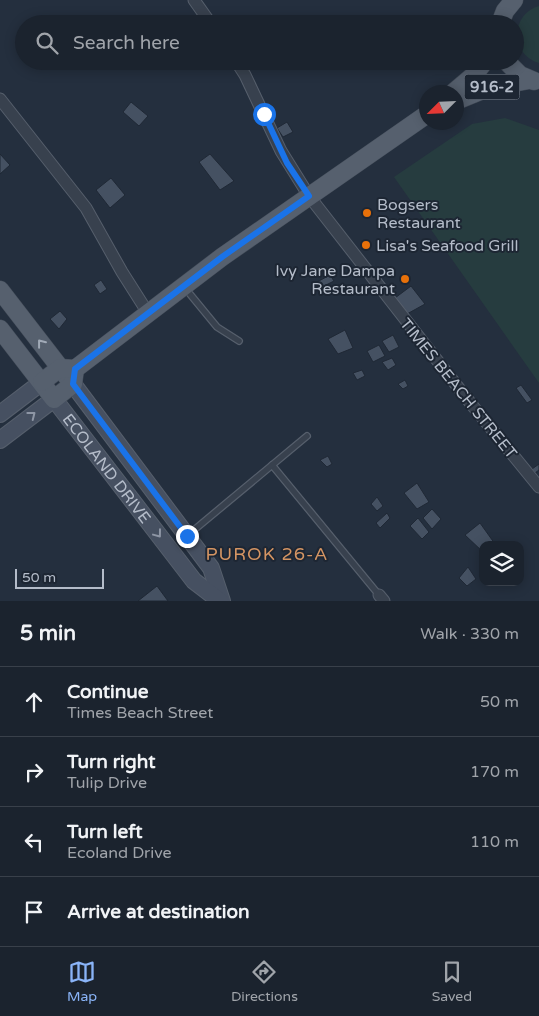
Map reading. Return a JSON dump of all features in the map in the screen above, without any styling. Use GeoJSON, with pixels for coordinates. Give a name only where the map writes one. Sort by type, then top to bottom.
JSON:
{"type":"FeatureCollection","features":[{"type":"Feature","properties":{"kind":"main road"},"geometry":{"type":"LineString","coordinates":[[498,0],[499,15]]}},
{"type":"Feature","properties":{"kind":"main road"},"geometry":{"type":"LineString","coordinates":[[503,15],[514,0]]}},
{"type":"Feature","properties":{"kind":"main road","name":"916-2"},"geometry":{"type":"LineString","coordinates":[[462,85],[478,70]]}},
{"type":"Feature","properties":{"kind":"main road"},"geometry":{"type":"LineString","coordinates":[[515,70],[520,75],[534,81]]}},
{"type":"Feature","properties":{"kind":"main road","name":"916-2"},"geometry":{"type":"LineString","coordinates":[[464,98],[490,87],[534,81]]}},
{"type":"Feature","properties":{"kind":"main road"},"geometry":{"type":"LineString","coordinates":[[0,414],[42,382],[69,374],[184,286],[419,120]]}},
{"type":"Feature","properties":{"kind":"main road","name":"ECOLAND DRIVE"},"geometry":{"type":"LineString","coordinates":[[0,290],[69,374],[211,568],[221,601]]}},
{"type":"Feature","properties":{"kind":"main road","name":"ECOLAND DRIVE"},"geometry":{"type":"LineString","coordinates":[[0,329],[194,581],[221,601]]}},
{"type":"Feature","properties":{"kind":"main road"},"geometry":{"type":"LineString","coordinates":[[0,440],[54,399],[69,374]]}},
{"type":"Feature","properties":{"kind":"street"},"geometry":{"type":"LineString","coordinates":[[194,0],[205,15]]}},
{"type":"Feature","properties":{"kind":"street","name":"TIMES BEACH STREET"},"geometry":{"type":"LineString","coordinates":[[242,70],[284,157],[309,196],[472,405],[539,487]]}},
{"type":"Feature","properties":{"kind":"street"},"geometry":{"type":"LineString","coordinates":[[0,99],[86,208],[122,272],[148,313]]}},
{"type":"Feature","properties":{"kind":"lane"},"geometry":{"type":"LineString","coordinates":[[184,286],[217,327],[239,341]]}},
{"type":"Feature","properties":{"kind":"lane"},"geometry":{"type":"LineString","coordinates":[[187,536],[307,436]]}},
{"type":"Feature","properties":{"kind":"lane"},"geometry":{"type":"LineString","coordinates":[[272,465],[381,598]]}},
{"type":"Feature","properties":{"kind":"green space"},"geometry":{"type":"Polygon","coordinates":[[[539,6],[539,63],[529,59],[524,53],[524,16],[529,10],[539,6]]]}},
{"type":"Feature","properties":{"kind":"green space"},"geometry":{"type":"Polygon","coordinates":[[[505,118],[539,130],[539,383],[394,177],[472,124],[505,118]]]}},
{"type":"Feature","properties":{"kind":"building"},"geometry":{"type":"Polygon","coordinates":[[[131,102],[148,116],[139,126],[123,112],[131,102]]]}},
{"type":"Feature","properties":{"kind":"building"},"geometry":{"type":"Polygon","coordinates":[[[287,122],[293,132],[283,137],[277,128],[287,122]]]}},
{"type":"Feature","properties":{"kind":"building"},"geometry":{"type":"Polygon","coordinates":[[[0,154],[10,165],[0,174],[0,154]]]}},
{"type":"Feature","properties":{"kind":"building"},"geometry":{"type":"Polygon","coordinates":[[[210,154],[234,181],[220,190],[199,162],[210,154]]]}},
{"type":"Feature","properties":{"kind":"building"},"geometry":{"type":"Polygon","coordinates":[[[111,178],[125,195],[110,208],[96,190],[111,178]]]}},
{"type":"Feature","properties":{"kind":"building"},"geometry":{"type":"Polygon","coordinates":[[[330,275],[334,281],[320,288],[317,282],[330,275]]]}},
{"type":"Feature","properties":{"kind":"building"},"geometry":{"type":"Polygon","coordinates":[[[101,280],[107,289],[100,294],[94,285],[101,280]]]}},
{"type":"Feature","properties":{"kind":"building"},"geometry":{"type":"Polygon","coordinates":[[[411,286],[425,304],[407,314],[395,298],[411,286]]]}},
{"type":"Feature","properties":{"kind":"building"},"geometry":{"type":"Polygon","coordinates":[[[60,311],[67,319],[59,329],[50,319],[60,311]]]}},
{"type":"Feature","properties":{"kind":"building"},"geometry":{"type":"Polygon","coordinates":[[[345,330],[353,348],[338,354],[328,339],[345,330]]]}},
{"type":"Feature","properties":{"kind":"building"},"geometry":{"type":"Polygon","coordinates":[[[393,335],[399,347],[389,352],[382,341],[393,335]]]}},
{"type":"Feature","properties":{"kind":"building"},"geometry":{"type":"Polygon","coordinates":[[[379,345],[385,356],[373,362],[367,351],[379,345]]]}},
{"type":"Feature","properties":{"kind":"building"},"geometry":{"type":"Polygon","coordinates":[[[392,358],[396,365],[388,370],[382,362],[392,358]]]}},
{"type":"Feature","properties":{"kind":"building"},"geometry":{"type":"Polygon","coordinates":[[[362,370],[365,376],[357,380],[353,373],[362,370]]]}},
{"type":"Feature","properties":{"kind":"building"},"geometry":{"type":"Polygon","coordinates":[[[405,380],[408,386],[403,389],[398,384],[405,380]]]}},
{"type":"Feature","properties":{"kind":"building"},"geometry":{"type":"Polygon","coordinates":[[[521,385],[532,400],[527,403],[516,388],[521,385]]]}},
{"type":"Feature","properties":{"kind":"building"},"geometry":{"type":"Polygon","coordinates":[[[328,456],[332,464],[327,467],[320,460],[328,456]]]}},
{"type":"Feature","properties":{"kind":"building"},"geometry":{"type":"Polygon","coordinates":[[[539,464],[539,470],[535,473],[532,469],[539,464]]]}},
{"type":"Feature","properties":{"kind":"building"},"geometry":{"type":"Polygon","coordinates":[[[417,483],[429,502],[417,509],[404,493],[417,483]]]}},
{"type":"Feature","properties":{"kind":"building"},"geometry":{"type":"Polygon","coordinates":[[[377,497],[383,506],[377,511],[371,504],[377,497]]]}},
{"type":"Feature","properties":{"kind":"building"},"geometry":{"type":"Polygon","coordinates":[[[432,509],[441,519],[432,529],[423,518],[432,509]]]}},
{"type":"Feature","properties":{"kind":"building"},"geometry":{"type":"Polygon","coordinates":[[[387,513],[390,518],[380,528],[376,523],[387,513]]]}},
{"type":"Feature","properties":{"kind":"building"},"geometry":{"type":"Polygon","coordinates":[[[418,518],[429,532],[422,539],[410,526],[418,518]]]}},
{"type":"Feature","properties":{"kind":"building"},"geometry":{"type":"Polygon","coordinates":[[[480,523],[493,541],[479,541],[479,548],[465,535],[480,523]]]}},
{"type":"Feature","properties":{"kind":"building"},"geometry":{"type":"Polygon","coordinates":[[[468,567],[476,579],[467,586],[459,578],[468,567]]]}},
{"type":"Feature","properties":{"kind":"building"},"geometry":{"type":"Polygon","coordinates":[[[157,586],[168,601],[138,601],[157,586]]]}},
{"type":"Feature","properties":{"kind":"place","name":"Bogsers Restaurant"},"geometry":{"type":"Point","coordinates":[367,213]}},
{"type":"Feature","properties":{"kind":"place","name":"Lisa's Seafood Grill"},"geometry":{"type":"Point","coordinates":[366,245]}},
{"type":"Feature","properties":{"kind":"place","name":"Ivy Jane Dampa Restaurant"},"geometry":{"type":"Point","coordinates":[405,279]}},
{"type":"Feature","properties":{"kind":"district","name":"PUROK 26-A"},"geometry":{"type":"Point","coordinates":[267,554]}},
{"type":"Feature","properties":{"kind":"route"},"geometry":{"type":"LineString","coordinates":[[187,536],[73,384],[75,369],[222,257],[309,196],[287,163],[264,114]]}}]}
